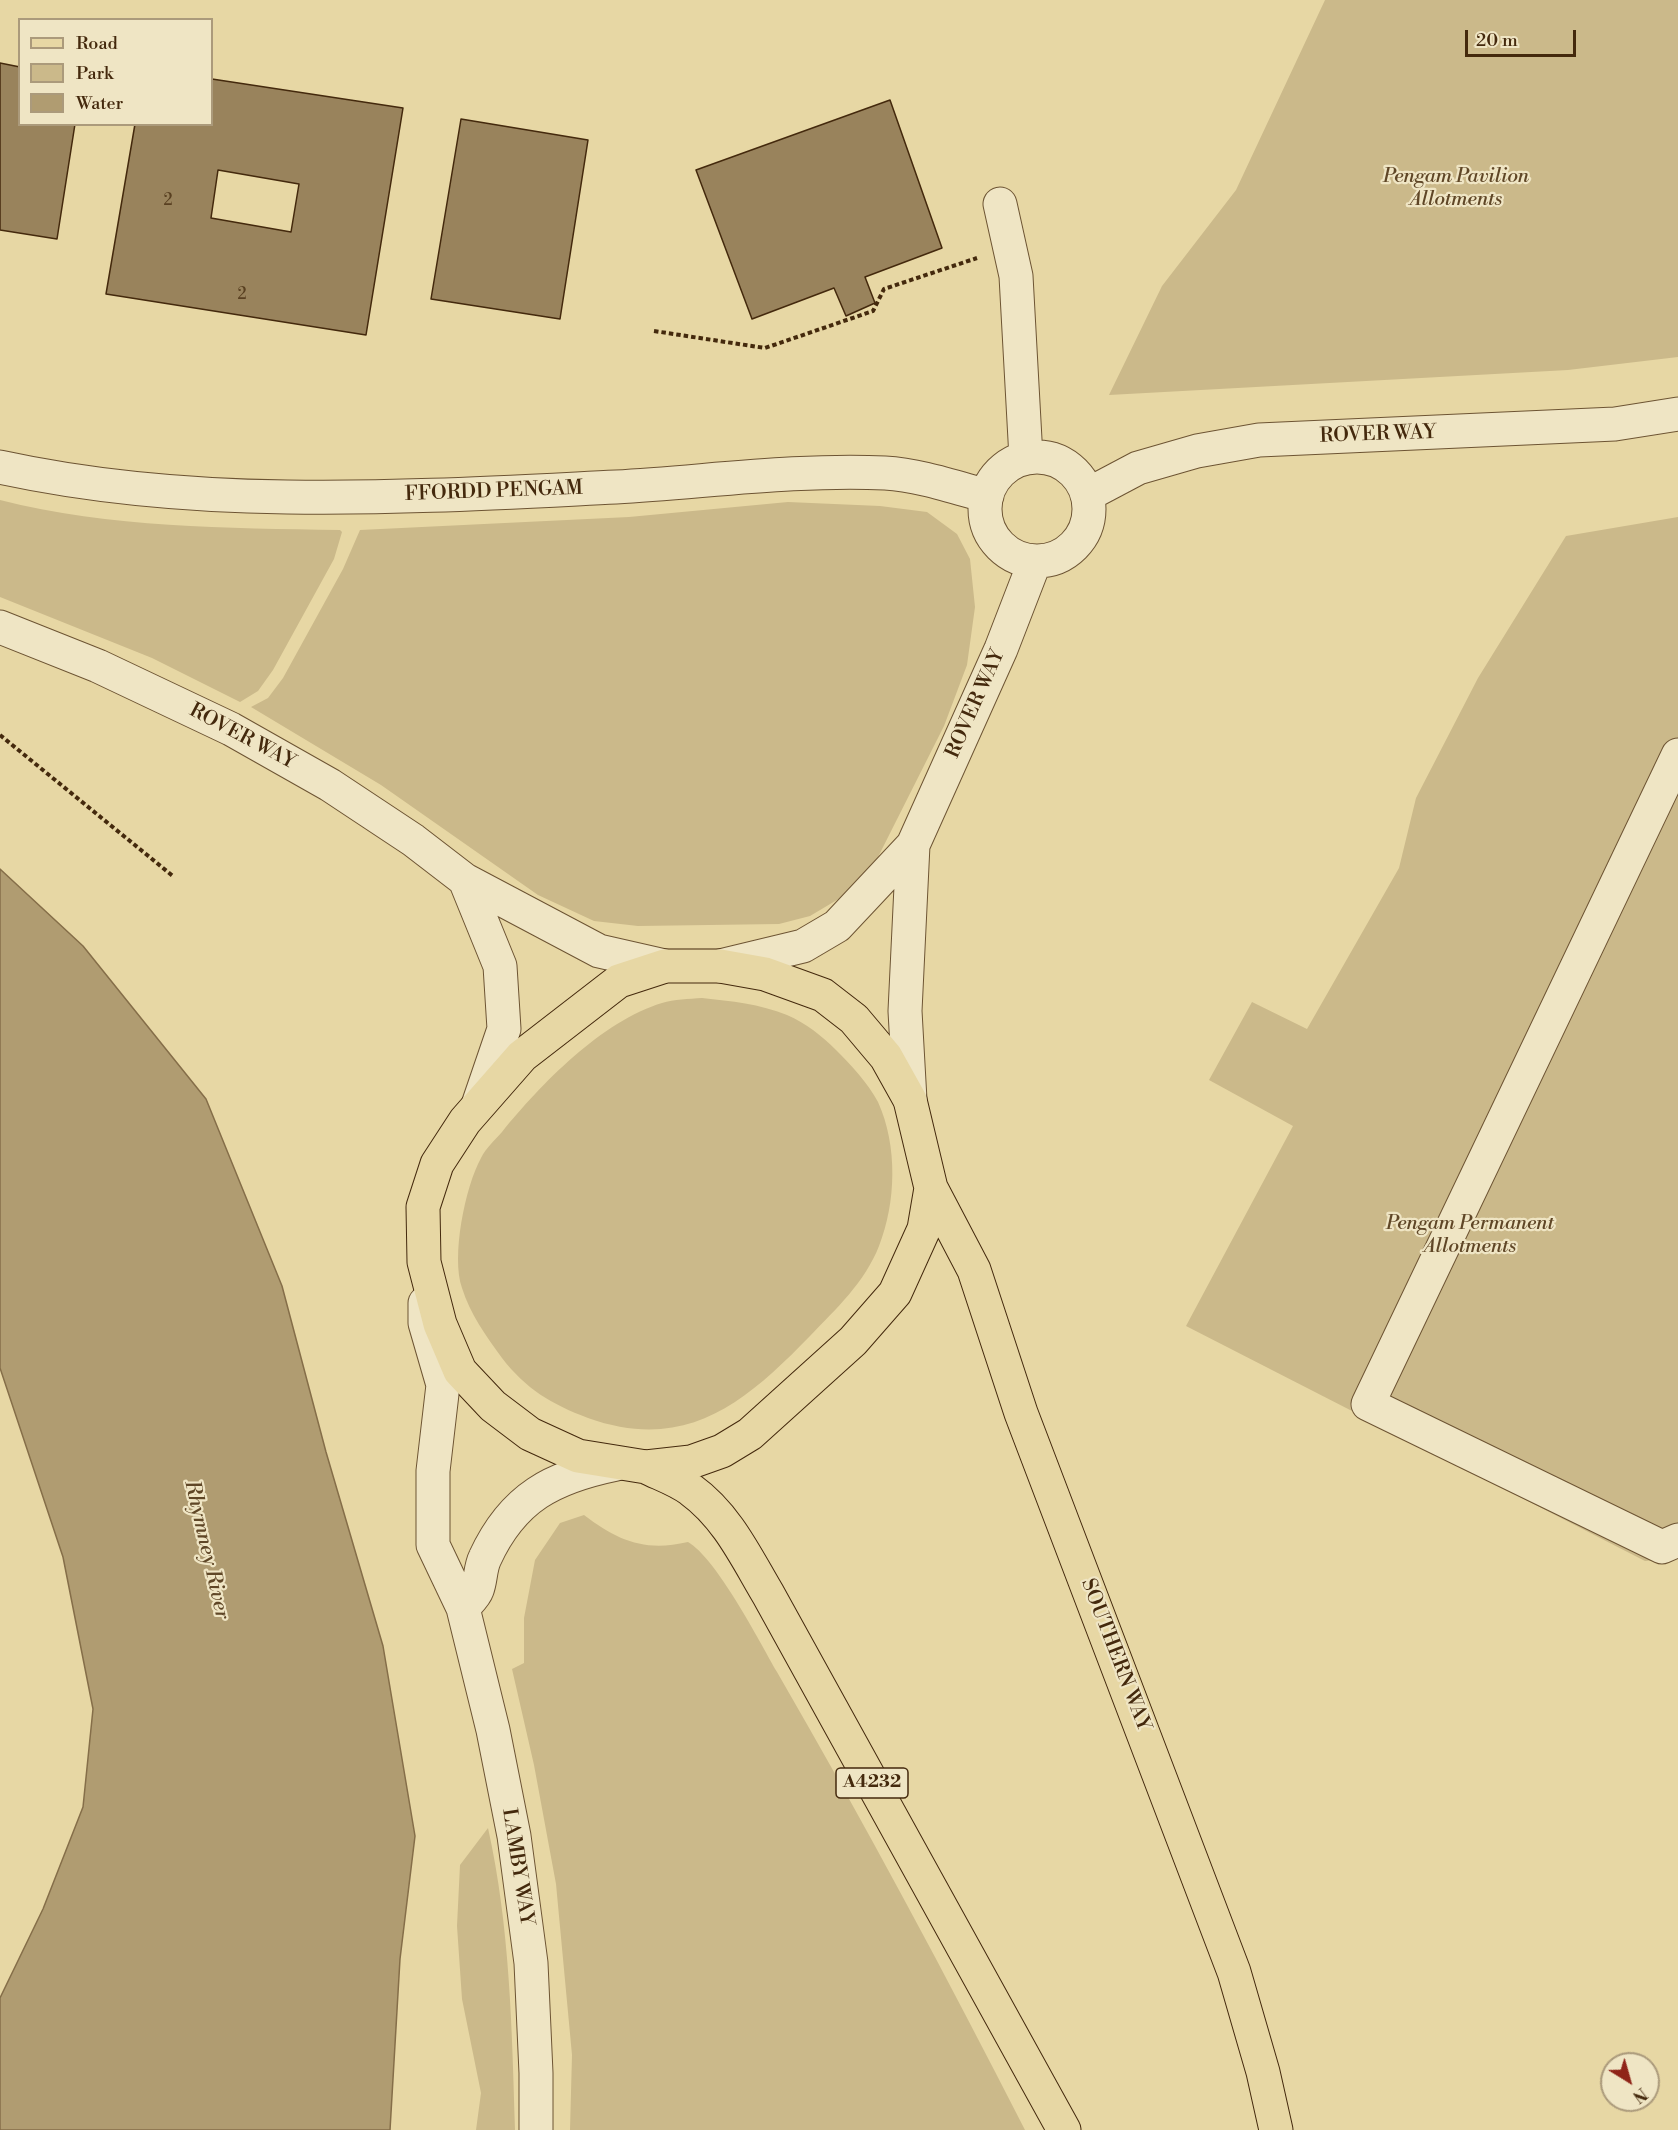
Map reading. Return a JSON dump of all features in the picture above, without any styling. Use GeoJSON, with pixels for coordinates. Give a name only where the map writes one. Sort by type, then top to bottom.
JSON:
{"type":"FeatureCollection","features":[{"type":"Feature","properties":{"kind":"main road"},"geometry":{"type":"LineString","coordinates":[[665,966],[720,966],[765,974],[823,995],[854,1019],[886,1057],[910,1100],[931,1188],[924,1229],[899,1284],[854,1341],[750,1434],[722,1451],[691,1462],[631,1465],[578,1456],[530,1434],[493,1406],[460,1371],[440,1324],[424,1262],[423,1207],[437,1164],[478,1105],[522,1056],[619,981],[665,966]]}},
{"type":"Feature","properties":{"kind":"main road","name":"SOUTHERN WAY"},"geometry":{"type":"LineString","coordinates":[[931,1188],[974,1270],[1021,1413],[1226,1950],[1263,2073],[1276,2130]]}},
{"type":"Feature","properties":{"kind":"main road","name":"A4232"},"geometry":{"type":"LineString","coordinates":[[631,1465],[690,1488],[716,1511],[730,1531],[768,1594],[1064,2130]]}},
{"type":"Feature","properties":{"kind":"street"},"geometry":{"type":"LineString","coordinates":[[1000,204],[1016,276],[1026,458]]}},
{"type":"Feature","properties":{"kind":"street","name":"ROVER WAY"},"geometry":{"type":"LineString","coordinates":[[1087,495],[1138,468],[1197,451],[1259,441],[1615,424],[1678,414]]}},
{"type":"Feature","properties":{"kind":"street"},"geometry":{"type":"LineString","coordinates":[[1042,457],[1071,469],[1081,480],[1087,495],[1089,508],[1082,535],[1062,554],[1049,560],[1035,561],[1006,551],[995,540],[988,527],[987,496],[1001,472],[1013,463],[1026,458],[1042,457]]}},
{"type":"Feature","properties":{"kind":"street","name":"FFORDD PENGAM"},"geometry":{"type":"LineString","coordinates":[[0,468],[50,478],[147,491],[258,498],[494,492],[619,487],[752,476],[886,473],[931,481],[987,496]]}},
{"type":"Feature","properties":{"kind":"street","name":"ROVER WAY"},"geometry":{"type":"LineString","coordinates":[[913,845],[1001,650],[1035,561]]}},
{"type":"Feature","properties":{"kind":"street","name":"ROVER WAY"},"geometry":{"type":"LineString","coordinates":[[0,627],[98,666],[231,729],[330,785],[413,840],[465,880],[599,951],[665,966]]}},
{"type":"Feature","properties":{"kind":"street"},"geometry":{"type":"LineString","coordinates":[[1678,755],[1368,1404],[1643,1538],[1662,1546],[1678,1540]]}},
{"type":"Feature","properties":{"kind":"street"},"geometry":{"type":"LineString","coordinates":[[720,966],[803,946],[837,926],[913,845]]}},
{"type":"Feature","properties":{"kind":"street"},"geometry":{"type":"LineString","coordinates":[[910,1100],[905,1011],[913,845]]}},
{"type":"Feature","properties":{"kind":"street"},"geometry":{"type":"LineString","coordinates":[[465,880],[500,966],[501,976],[504,1029],[478,1105]]}},
{"type":"Feature","properties":{"kind":"street","name":"LAMBY WAY"},"geometry":{"type":"LineString","coordinates":[[424,1262],[425,1323],[443,1385],[433,1471],[433,1545],[463,1608],[493,1730],[514,1836],[531,1963],[536,2130]]}},
{"type":"Feature","properties":{"kind":"street"},"geometry":{"type":"LineString","coordinates":[[463,1608],[477,1591],[483,1561],[501,1527],[521,1504],[539,1491],[577,1472],[631,1465]]}},
{"type":"Feature","properties":{"kind":"path"},"geometry":{"type":"LineString","coordinates":[[654,331],[765,348],[873,311],[884,289],[1009,247]]}},
{"type":"Feature","properties":{"kind":"path"},"geometry":{"type":"LineString","coordinates":[[0,735],[174,877]]}},
{"type":"Feature","properties":{"kind":"green space","name":"Pengam Pavilion Allotments"},"geometry":{"type":"Polygon","coordinates":[[[1325,0],[1678,0],[1678,357],[1568,370],[1109,395],[1162,286],[1236,190],[1325,0]]]}},
{"type":"Feature","properties":{"kind":"green space"},"geometry":{"type":"Polygon","coordinates":[[[0,500],[84,516],[126,521],[212,527],[340,530],[342,532],[334,559],[273,670],[258,691],[240,702],[152,658],[0,597],[0,500]]]}},
{"type":"Feature","properties":{"kind":"green space"},"geometry":{"type":"Polygon","coordinates":[[[788,502],[880,506],[927,512],[957,534],[970,559],[975,607],[967,665],[944,726],[876,861],[847,894],[810,916],[779,924],[638,926],[594,921],[538,895],[381,785],[251,707],[268,698],[283,678],[343,569],[360,530],[629,517],[788,502]]]}},
{"type":"Feature","properties":{"kind":"green space","name":"Pengam Permanent Allotments"},"geometry":{"type":"Polygon","coordinates":[[[1678,517],[1678,1558],[1645,1561],[1186,1326],[1293,1126],[1209,1080],[1252,1002],[1307,1029],[1399,868],[1416,798],[1478,678],[1566,536],[1678,517]]]}},
{"type":"Feature","properties":{"kind":"green space"},"geometry":{"type":"Polygon","coordinates":[[[702,998],[756,1006],[794,1018],[819,1035],[853,1068],[878,1102],[889,1137],[892,1174],[889,1212],[879,1246],[858,1283],[810,1336],[762,1382],[737,1401],[711,1415],[684,1425],[655,1429],[623,1427],[588,1418],[551,1401],[530,1387],[502,1358],[484,1333],[465,1298],[459,1275],[458,1259],[461,1222],[470,1186],[483,1154],[535,1094],[574,1056],[617,1024],[639,1012],[667,1002],[702,998]]]}},
{"type":"Feature","properties":{"kind":"green space"},"geometry":{"type":"Polygon","coordinates":[[[584,1515],[609,1532],[633,1542],[658,1546],[688,1542],[699,1551],[724,1582],[873,1842],[1025,2130],[570,2130],[572,2055],[556,1884],[534,1765],[512,1669],[524,1663],[524,1618],[535,1560],[560,1523],[584,1515]]]}},
{"type":"Feature","properties":{"kind":"green space"},"geometry":{"type":"Polygon","coordinates":[[[488,1828],[505,1940],[511,2016],[515,2130],[476,2130],[481,2093],[462,1999],[457,1926],[460,1865],[488,1828]]]}},
{"type":"Feature","properties":{"kind":"water","name":"Rhymney River"},"geometry":{"type":"Polygon","coordinates":[[[0,869],[83,946],[206,1099],[282,1286],[326,1452],[383,1646],[415,1836],[400,1959],[390,2130],[0,2130],[0,1998],[43,1909],[83,1807],[93,1709],[63,1557],[0,1368],[0,869]]]}},
{"type":"Feature","properties":{"kind":"building"},"geometry":{"type":"Polygon","coordinates":[[[0,63],[18,67],[18,126],[75,126],[57,239],[0,230],[0,63]]]}},
{"type":"Feature","properties":{"kind":"building"},"geometry":{"type":"Polygon","coordinates":[[[213,79],[403,108],[366,335],[106,294],[135,126],[213,126],[213,79]],[[218,170],[211,218],[291,232],[299,184],[218,170]]]}},
{"type":"Feature","properties":{"kind":"building"},"geometry":{"type":"Polygon","coordinates":[[[890,100],[942,248],[865,277],[875,303],[846,316],[834,288],[752,319],[696,170],[890,100]]]}},
{"type":"Feature","properties":{"kind":"building"},"geometry":{"type":"Polygon","coordinates":[[[461,119],[588,140],[560,319],[431,299],[461,119]]]}}]}
